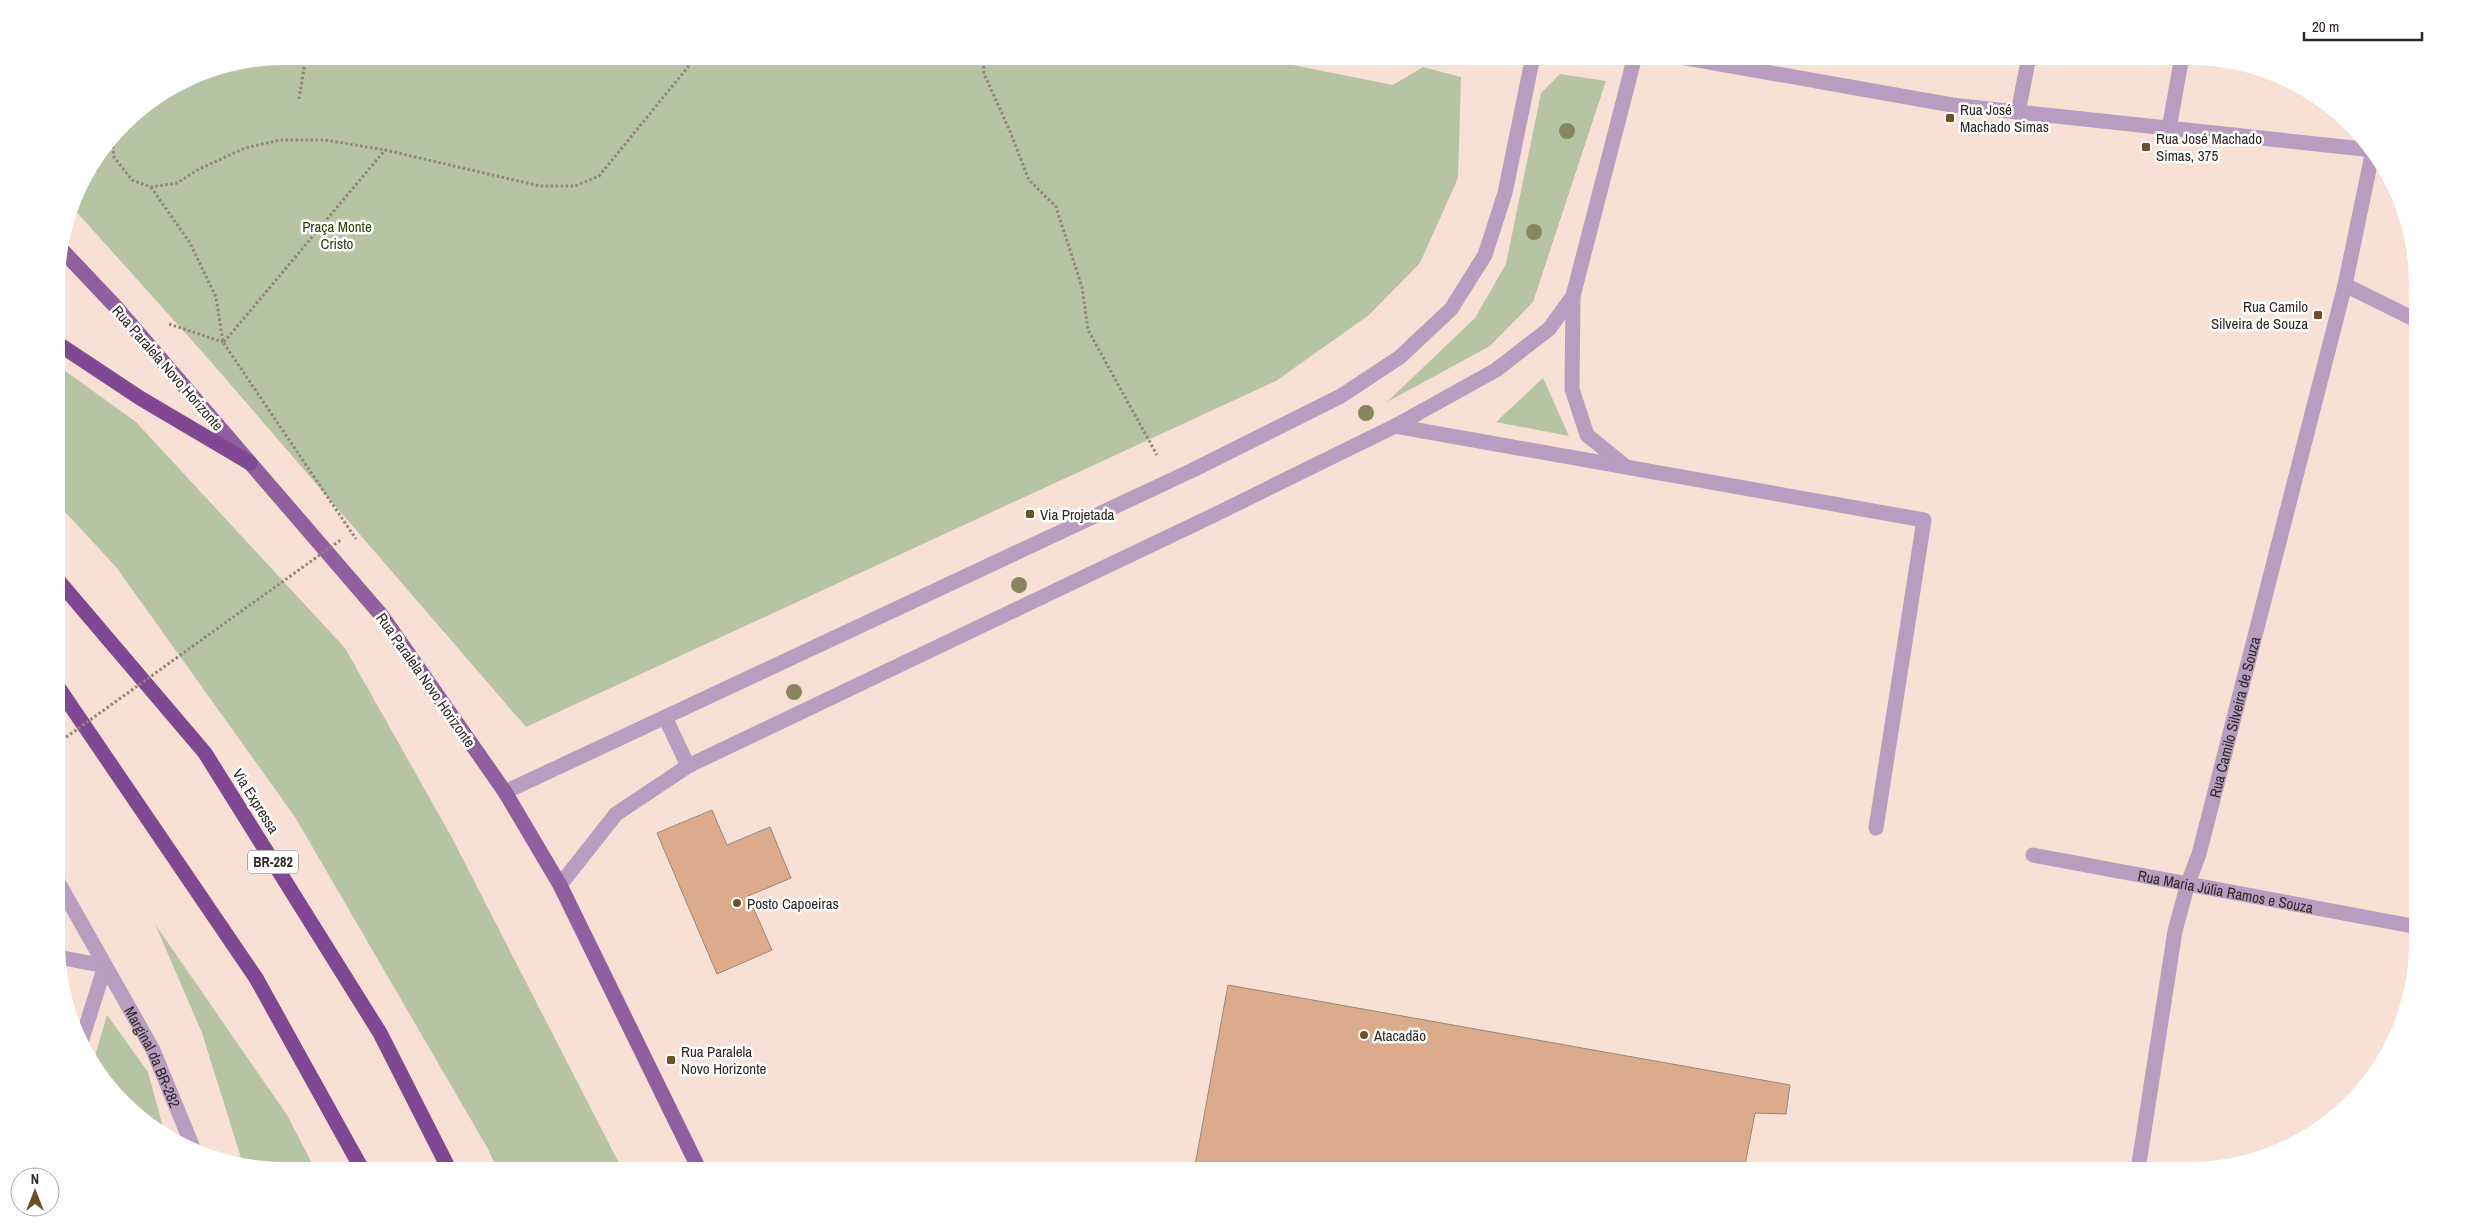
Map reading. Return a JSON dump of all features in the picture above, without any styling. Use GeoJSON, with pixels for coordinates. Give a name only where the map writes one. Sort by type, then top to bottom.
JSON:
{"type":"FeatureCollection","features":[{"type":"Feature","properties":{"kind":"highway"},"geometry":{"type":"LineString","coordinates":[[65,348],[140,398],[250,463]]}},
{"type":"Feature","properties":{"kind":"highway","name":"Via Expressa"},"geometry":{"type":"LineString","coordinates":[[65,588],[205,753],[380,1033],[445,1162]]}},
{"type":"Feature","properties":{"kind":"highway"},"geometry":{"type":"LineString","coordinates":[[65,697],[256,978],[358,1162]]}},
{"type":"Feature","properties":{"kind":"main road","name":"Rua Paralela Novo Horizonte"},"geometry":{"type":"LineString","coordinates":[[67,255],[116,306],[382,616],[505,792],[560,885],[696,1162]]}},
{"type":"Feature","properties":{"kind":"street"},"geometry":{"type":"LineString","coordinates":[[505,792],[1171,480],[1341,396],[1400,357],[1451,309],[1485,255],[1505,193],[1531,65]]}},
{"type":"Feature","properties":{"kind":"street"},"geometry":{"type":"LineString","coordinates":[[1626,467],[1587,435],[1572,389],[1574,296],[1633,65]]}},
{"type":"Feature","properties":{"kind":"street"},"geometry":{"type":"LineString","coordinates":[[1726,65],[1952,105],[2169,130],[2362,149]]}},
{"type":"Feature","properties":{"kind":"street"},"geometry":{"type":"LineString","coordinates":[[2018,113],[2027,65]]}},
{"type":"Feature","properties":{"kind":"street"},"geometry":{"type":"LineString","coordinates":[[2169,130],[2180,65]]}},
{"type":"Feature","properties":{"kind":"street","name":"Rua Camilo Silveira de Souza"},"geometry":{"type":"LineString","coordinates":[[2139,1162],[2175,931],[2201,845],[2345,285],[2371,161]]}},
{"type":"Feature","properties":{"kind":"street"},"geometry":{"type":"LineString","coordinates":[[2345,285],[2409,317]]}},
{"type":"Feature","properties":{"kind":"street"},"geometry":{"type":"LineString","coordinates":[[560,885],[616,814],[688,766],[1167,538],[1395,426],[1496,370],[1549,330],[1574,296]]}},
{"type":"Feature","properties":{"kind":"street"},"geometry":{"type":"LineString","coordinates":[[1395,426],[1924,520],[1876,828]]}},
{"type":"Feature","properties":{"kind":"street"},"geometry":{"type":"LineString","coordinates":[[664,717],[688,766]]}},
{"type":"Feature","properties":{"kind":"street","name":"Rua Maria Júlia Ramos e Souza"},"geometry":{"type":"LineString","coordinates":[[2034,855],[2409,925]]}},
{"type":"Feature","properties":{"kind":"street","name":"Marginal da BR-282"},"geometry":{"type":"LineString","coordinates":[[65,895],[153,1050],[190,1140]]}},
{"type":"Feature","properties":{"kind":"street"},"geometry":{"type":"LineString","coordinates":[[65,958],[105,966],[84,1031]]}},
{"type":"Feature","properties":{"kind":"path"},"geometry":{"type":"LineString","coordinates":[[299,99],[305,65]]}},
{"type":"Feature","properties":{"kind":"path"},"geometry":{"type":"LineString","coordinates":[[113,148],[114,157],[132,180],[151,187],[177,183],[199,169],[244,148],[280,140],[325,140],[385,150],[540,186],[575,186],[599,176],[690,65]]}},
{"type":"Feature","properties":{"kind":"path"},"geometry":{"type":"LineString","coordinates":[[984,65],[984,74],[1029,180],[1056,207],[1082,287],[1088,330],[1171,480]]}},
{"type":"Feature","properties":{"kind":"path"},"geometry":{"type":"LineString","coordinates":[[151,187],[190,243],[216,297],[223,342],[385,150]]}},
{"type":"Feature","properties":{"kind":"path"},"geometry":{"type":"LineString","coordinates":[[65,738],[342,538]]}},
{"type":"Feature","properties":{"kind":"green space","name":"Praça Monte Cristo"},"geometry":{"type":"Polygon","coordinates":[[[270,65],[1293,65],[1393,85],[1423,67],[1461,77],[1458,178],[1420,263],[1369,315],[1276,381],[526,727],[205,355],[77,213],[94,175],[110,151],[129,129],[151,110],[175,94],[228,72],[270,65]]]}},
{"type":"Feature","properties":{"kind":"green space"},"geometry":{"type":"Polygon","coordinates":[[[1560,74],[1606,81],[1533,302],[1490,346],[1387,402],[1475,318],[1506,264],[1541,93],[1560,74]]]}},
{"type":"Feature","properties":{"kind":"green space"},"geometry":{"type":"Polygon","coordinates":[[[65,371],[136,422],[345,648],[451,836],[618,1162],[494,1162],[295,817],[116,567],[65,512],[65,371]]]}},
{"type":"Feature","properties":{"kind":"green space"},"geometry":{"type":"Polygon","coordinates":[[[1543,378],[1569,436],[1496,422],[1543,378]]]}},
{"type":"Feature","properties":{"kind":"green space"},"geometry":{"type":"Polygon","coordinates":[[[155,924],[287,1115],[311,1162],[270,1162],[241,1158],[202,1033],[155,924]]]}},
{"type":"Feature","properties":{"kind":"green space"},"geometry":{"type":"Polygon","coordinates":[[[107,1015],[148,1072],[162,1124],[129,1098],[110,1076],[96,1054],[107,1015]]]}},
{"type":"Feature","properties":{"kind":"building"},"geometry":{"type":"Polygon","coordinates":[[[712,810],[727,845],[770,827],[791,878],[748,896],[772,950],[717,974],[657,833],[712,810]]]}},
{"type":"Feature","properties":{"kind":"building","name":"Atacadão"},"geometry":{"type":"Polygon","coordinates":[[[1228,985],[1790,1085],[1786,1114],[1755,1113],[1746,1162],[1196,1162],[1228,985]]]}},
{"type":"Feature","properties":{"kind":"place","name":"Rua José Machado Simas"},"geometry":{"type":"Point","coordinates":[1950,118]}},
{"type":"Feature","properties":{"kind":"place","name":"Rua José Machado Simas, 375"},"geometry":{"type":"Point","coordinates":[2146,147]}},
{"type":"Feature","properties":{"kind":"place","name":"Rua Camilo Silveira de Souza"},"geometry":{"type":"Point","coordinates":[2318,315]}},
{"type":"Feature","properties":{"kind":"place","name":"Via Projetada"},"geometry":{"type":"Point","coordinates":[1030,514]}},
{"type":"Feature","properties":{"kind":"place","name":"Posto Capoeiras"},"geometry":{"type":"Point","coordinates":[737,903]}},
{"type":"Feature","properties":{"kind":"place","name":"Atacadão"},"geometry":{"type":"Point","coordinates":[1364,1035]}},
{"type":"Feature","properties":{"kind":"place","name":"Rua Paralela Novo Horizonte"},"geometry":{"type":"Point","coordinates":[671,1060]}}]}
